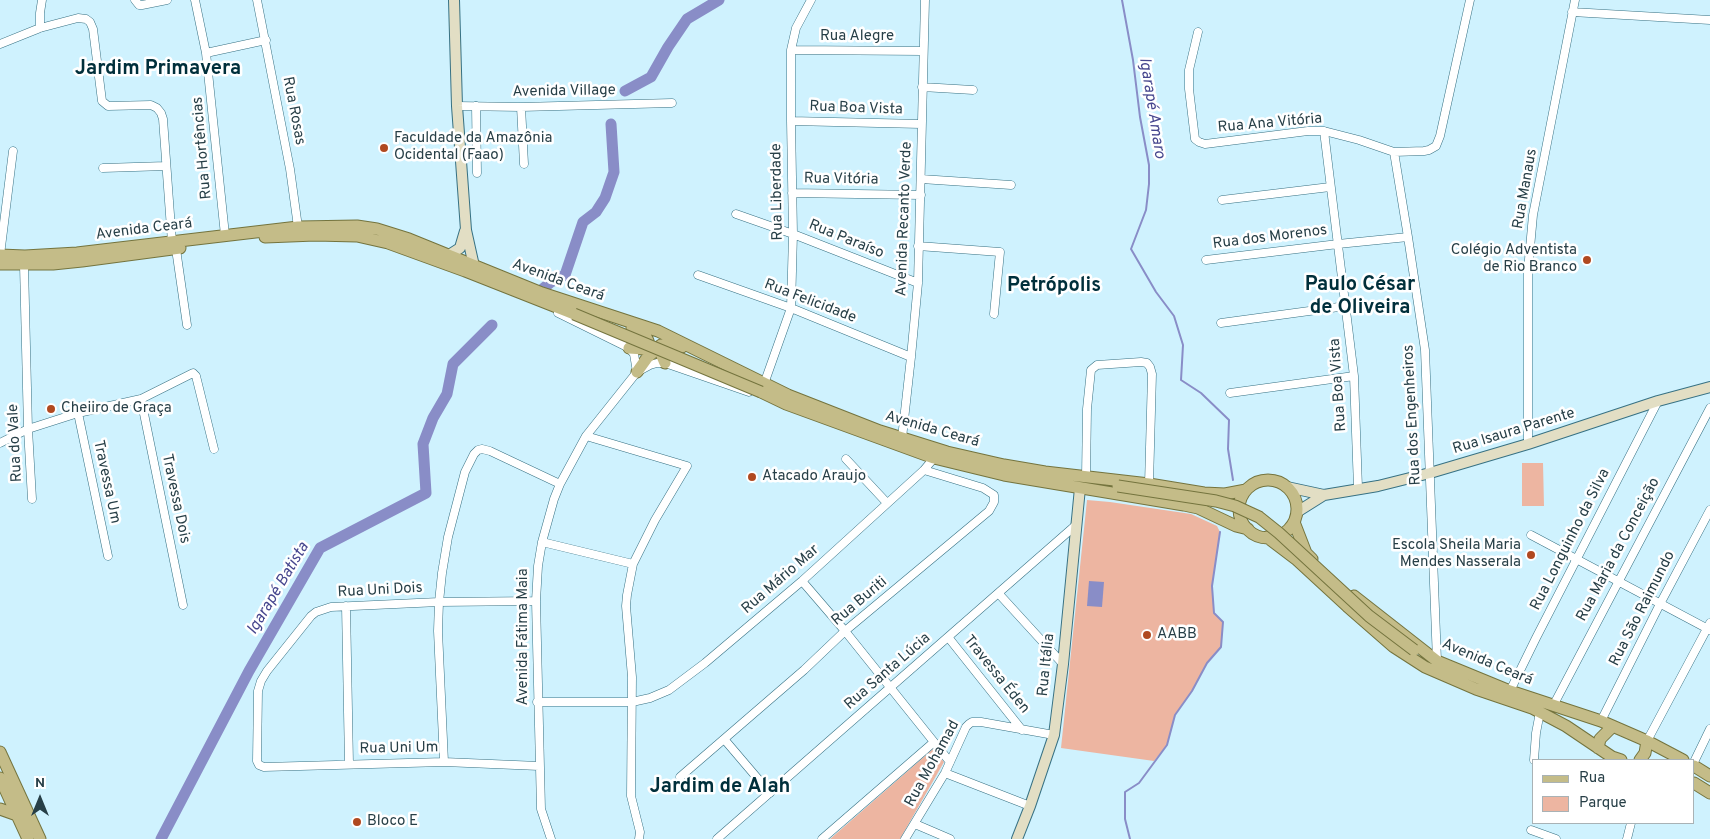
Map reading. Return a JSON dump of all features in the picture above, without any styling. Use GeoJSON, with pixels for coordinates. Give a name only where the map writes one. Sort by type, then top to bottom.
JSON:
{"type":"FeatureCollection","features":[{"type":"Feature","properties":{"kind":"main road","name":"Avenida Ceará"},"geometry":{"type":"LineString","coordinates":[[0,264],[24,265],[82,261],[224,235],[298,227],[349,226],[378,229],[409,239],[542,293],[658,331],[705,355],[763,390],[947,452],[1004,465],[1089,477]]}},
{"type":"Feature","properties":{"kind":"main road","name":"Avenida Ceará"},"geometry":{"type":"LineString","coordinates":[[0,255],[25,256],[76,253],[253,238],[315,235],[357,236],[397,246],[544,302],[934,458],[1004,475],[1198,508],[1248,529]]}},
{"type":"Feature","properties":{"kind":"main road"},"geometry":{"type":"LineString","coordinates":[[602,314],[640,331],[646,337],[648,342],[645,349],[630,348]]}},
{"type":"Feature","properties":{"kind":"main road"},"geometry":{"type":"LineString","coordinates":[[637,372],[661,345],[674,344],[705,355]]}},
{"type":"Feature","properties":{"kind":"main road"},"geometry":{"type":"LineString","coordinates":[[665,363],[662,356],[667,345]]}},
{"type":"Feature","properties":{"kind":"main road"},"geometry":{"type":"LineString","coordinates":[[1089,477],[1214,494],[1246,490]]}},
{"type":"Feature","properties":{"kind":"main road"},"geometry":{"type":"LineString","coordinates":[[1089,477],[1118,486],[1234,506],[1259,518],[1279,533],[1369,616],[1414,650],[1435,660]]}},
{"type":"Feature","properties":{"kind":"main road"},"geometry":{"type":"LineString","coordinates":[[1264,480],[1275,480],[1287,487],[1295,497],[1295,517],[1283,534],[1267,537],[1257,535],[1248,529],[1242,520],[1239,510],[1246,490],[1264,480]]}},
{"type":"Feature","properties":{"kind":"main road","name":"Avenida Ceará"},"geometry":{"type":"LineString","coordinates":[[1295,517],[1306,553],[1348,591],[1435,660],[1510,691],[1601,721],[1647,741],[1681,759]]}},
{"type":"Feature","properties":{"kind":"main road","name":"Avenida Ceará"},"geometry":{"type":"LineString","coordinates":[[1267,537],[1296,559],[1394,646],[1418,662],[1476,689],[1532,708],[1566,726],[1612,757],[1618,759]]}},
{"type":"Feature","properties":{"kind":"main road"},"geometry":{"type":"LineString","coordinates":[[1598,748],[1600,739],[1612,727]]}},
{"type":"Feature","properties":{"kind":"main road"},"geometry":{"type":"LineString","coordinates":[[1641,759],[1645,753],[1647,741]]}},
{"type":"Feature","properties":{"kind":"main road"},"geometry":{"type":"LineString","coordinates":[[0,752],[40,839]]}},
{"type":"Feature","properties":{"kind":"main road"},"geometry":{"type":"LineString","coordinates":[[1695,767],[1710,776]]}},
{"type":"Feature","properties":{"kind":"main road"},"geometry":{"type":"LineString","coordinates":[[0,778],[28,839]]}},
{"type":"Feature","properties":{"kind":"main road"},"geometry":{"type":"LineString","coordinates":[[1695,784],[1710,793]]}},
{"type":"Feature","properties":{"kind":"main road"},"geometry":{"type":"LineString","coordinates":[[0,809],[17,815]]}},
{"type":"Feature","properties":{"kind":"street"},"geometry":{"type":"LineString","coordinates":[[40,28],[42,0]]}},
{"type":"Feature","properties":{"kind":"street"},"geometry":{"type":"LineString","coordinates":[[137,2],[167,0]]}},
{"type":"Feature","properties":{"kind":"street","name":"Rua Hortências"},"geometry":{"type":"LineString","coordinates":[[196,0],[206,53],[224,235]]}},
{"type":"Feature","properties":{"kind":"street","name":"Rua Rosas"},"geometry":{"type":"LineString","coordinates":[[257,0],[290,169],[298,227]]}},
{"type":"Feature","properties":{"kind":"street"},"geometry":{"type":"LineString","coordinates":[[454,0],[457,106],[466,230],[474,266]]}},
{"type":"Feature","properties":{"kind":"street","name":"Rua Liberdade"},"geometry":{"type":"LineString","coordinates":[[763,390],[791,308],[793,234],[791,50],[796,28],[811,0]]}},
{"type":"Feature","properties":{"kind":"street","name":"Avenida Recanto Verde"},"geometry":{"type":"LineString","coordinates":[[902,438],[912,357],[918,283],[924,0]]}},
{"type":"Feature","properties":{"kind":"street"},"geometry":{"type":"LineString","coordinates":[[1394,152],[1424,152],[1436,146],[1440,136],[1470,0]]}},
{"type":"Feature","properties":{"kind":"street","name":"Rua Manaus"},"geometry":{"type":"LineString","coordinates":[[1528,444],[1528,270],[1533,215],[1575,0]]}},
{"type":"Feature","properties":{"kind":"street"},"geometry":{"type":"LineString","coordinates":[[1572,12],[1710,20]]}},
{"type":"Feature","properties":{"kind":"street"},"geometry":{"type":"LineString","coordinates":[[0,44],[40,28],[78,18],[86,19],[90,22],[93,29],[102,101],[108,106],[151,105],[157,108],[163,119],[174,245],[187,326]]}},
{"type":"Feature","properties":{"kind":"street","name":"Rua Ana Vitória"},"geometry":{"type":"LineString","coordinates":[[1198,32],[1189,70],[1189,89],[1195,139],[1199,142],[1205,144],[1308,131],[1324,131],[1394,152]]}},
{"type":"Feature","properties":{"kind":"street"},"geometry":{"type":"LineString","coordinates":[[206,53],[266,40]]}},
{"type":"Feature","properties":{"kind":"street","name":"Rua Alegre"},"geometry":{"type":"LineString","coordinates":[[791,50],[923,51]]}},
{"type":"Feature","properties":{"kind":"street"},"geometry":{"type":"LineString","coordinates":[[922,87],[973,90]]}},
{"type":"Feature","properties":{"kind":"street","name":"Avenida Village"},"geometry":{"type":"LineString","coordinates":[[457,106],[521,107],[672,103]]}},
{"type":"Feature","properties":{"kind":"street"},"geometry":{"type":"LineString","coordinates":[[476,106],[477,173]]}},
{"type":"Feature","properties":{"kind":"street"},"geometry":{"type":"LineString","coordinates":[[521,107],[524,164]]}},
{"type":"Feature","properties":{"kind":"street","name":"Rua Boa Vista"},"geometry":{"type":"LineString","coordinates":[[791,120],[921,124]]}},
{"type":"Feature","properties":{"kind":"street","name":"Rua Boa Vista"},"geometry":{"type":"LineString","coordinates":[[1324,131],[1354,376],[1358,488]]}},
{"type":"Feature","properties":{"kind":"street"},"geometry":{"type":"LineString","coordinates":[[0,255],[13,152]]}},
{"type":"Feature","properties":{"kind":"street","name":"Rua dos Engenheiros"},"geometry":{"type":"LineString","coordinates":[[1394,152],[1425,350],[1435,660]]}},
{"type":"Feature","properties":{"kind":"street"},"geometry":{"type":"LineString","coordinates":[[103,168],[166,166]]}},
{"type":"Feature","properties":{"kind":"street"},"geometry":{"type":"LineString","coordinates":[[921,179],[1011,185]]}},
{"type":"Feature","properties":{"kind":"street"},"geometry":{"type":"LineString","coordinates":[[1222,200],[1330,187]]}},
{"type":"Feature","properties":{"kind":"street","name":"Rua Vitória"},"geometry":{"type":"LineString","coordinates":[[792,193],[921,195]]}},
{"type":"Feature","properties":{"kind":"street","name":"Rua Paraíso"},"geometry":{"type":"LineString","coordinates":[[736,214],[793,234],[918,283]]}},
{"type":"Feature","properties":{"kind":"street"},"geometry":{"type":"LineString","coordinates":[[449,255],[460,248],[466,230]]}},
{"type":"Feature","properties":{"kind":"street","name":"Rua dos Morenos"},"geometry":{"type":"LineString","coordinates":[[1206,260],[1408,237]]}},
{"type":"Feature","properties":{"kind":"street"},"geometry":{"type":"LineString","coordinates":[[918,246],[1000,252],[994,314]]}},
{"type":"Feature","properties":{"kind":"street","name":"Rua do Vale"},"geometry":{"type":"LineString","coordinates":[[24,265],[28,429],[32,499]]}},
{"type":"Feature","properties":{"kind":"street","name":"Rua Felicidade"},"geometry":{"type":"LineString","coordinates":[[698,274],[791,308],[912,357]]}},
{"type":"Feature","properties":{"kind":"street","name":"Avenida Ceará"},"geometry":{"type":"LineString","coordinates":[[544,302],[570,319],[630,348]]}},
{"type":"Feature","properties":{"kind":"street"},"geometry":{"type":"LineString","coordinates":[[1221,323],[1346,306]]}},
{"type":"Feature","properties":{"kind":"street"},"geometry":{"type":"LineString","coordinates":[[630,348],[634,354],[637,372],[657,363],[665,363]]}},
{"type":"Feature","properties":{"kind":"street"},"geometry":{"type":"LineString","coordinates":[[1089,477],[1088,409],[1091,370],[1097,365],[1141,362],[1147,363],[1152,374],[1149,484]]}},
{"type":"Feature","properties":{"kind":"street","name":"Avenida Ceará"},"geometry":{"type":"LineString","coordinates":[[665,363],[751,393],[763,390]]}},
{"type":"Feature","properties":{"kind":"street","name":"Avenida Fátima Maia"},"geometry":{"type":"LineString","coordinates":[[551,839],[541,809],[537,702],[536,601],[538,566],[542,542],[560,484],[586,436],[637,372]]}},
{"type":"Feature","properties":{"kind":"street"},"geometry":{"type":"LineString","coordinates":[[0,443],[28,429],[78,413],[140,399],[190,373],[194,373],[214,450]]}},
{"type":"Feature","properties":{"kind":"street"},"geometry":{"type":"LineString","coordinates":[[1230,393],[1354,376]]}},
{"type":"Feature","properties":{"kind":"street","name":"Rua Isaura Parente"},"geometry":{"type":"LineString","coordinates":[[1287,487],[1324,494],[1378,486],[1430,473],[1528,444],[1710,387]]}},
{"type":"Feature","properties":{"kind":"street","name":"Travessa Dois"},"geometry":{"type":"LineString","coordinates":[[140,399],[183,605]]}},
{"type":"Feature","properties":{"kind":"street","name":"Rua Longuinho da Silva"},"geometry":{"type":"LineString","coordinates":[[1510,691],[1658,402]]}},
{"type":"Feature","properties":{"kind":"street","name":"Rua Maria da Conceição"},"geometry":{"type":"LineString","coordinates":[[1553,706],[1710,408]]}},
{"type":"Feature","properties":{"kind":"street","name":"Travessa Um"},"geometry":{"type":"LineString","coordinates":[[78,413],[108,556]]}},
{"type":"Feature","properties":{"kind":"street"},"geometry":{"type":"LineString","coordinates":[[586,436],[687,466],[654,520],[633,564],[628,587],[626,606],[632,676],[632,796],[638,818],[639,839]]}},
{"type":"Feature","properties":{"kind":"street"},"geometry":{"type":"LineString","coordinates":[[444,762],[438,631],[442,573],[448,536],[465,472],[478,450],[490,451],[560,484]]}},
{"type":"Feature","properties":{"kind":"street","name":"Rua Mário Mar"},"geometry":{"type":"LineString","coordinates":[[632,702],[650,698],[669,690],[705,663],[802,581],[924,470],[934,458]]}},
{"type":"Feature","properties":{"kind":"street"},"geometry":{"type":"LineString","coordinates":[[846,459],[887,503]]}},
{"type":"Feature","properties":{"kind":"street","name":"Rua Buriti"},"geometry":{"type":"LineString","coordinates":[[680,776],[804,670],[845,631],[989,511],[994,502],[994,495],[983,488],[924,470]]}},
{"type":"Feature","properties":{"kind":"street","name":"Rua Itália"},"geometry":{"type":"LineString","coordinates":[[1017,839],[1054,735],[1063,664],[1080,488]]}},
{"type":"Feature","properties":{"kind":"street","name":"Rua Isaura Parente"},"geometry":{"type":"LineString","coordinates":[[1295,517],[1324,494]]}},
{"type":"Feature","properties":{"kind":"street","name":"Rua São Raimundo"},"geometry":{"type":"LineString","coordinates":[[1601,721],[1710,510]]}},
{"type":"Feature","properties":{"kind":"street","name":"Rua Santa Lúcia"},"geometry":{"type":"LineString","coordinates":[[717,839],[1076,525]]}},
{"type":"Feature","properties":{"kind":"street"},"geometry":{"type":"LineString","coordinates":[[1531,535],[1660,604],[1709,627],[1647,741]]}},
{"type":"Feature","properties":{"kind":"street"},"geometry":{"type":"LineString","coordinates":[[542,542],[633,564]]}},
{"type":"Feature","properties":{"kind":"street"},"geometry":{"type":"LineString","coordinates":[[802,581],[845,631],[950,762]]}},
{"type":"Feature","properties":{"kind":"street"},"geometry":{"type":"LineString","coordinates":[[998,594],[1063,664]]}},
{"type":"Feature","properties":{"kind":"street","name":"Rua Uni Dois"},"geometry":{"type":"LineString","coordinates":[[259,764],[258,691],[261,681],[311,616],[323,608],[440,602],[536,601]]}},
{"type":"Feature","properties":{"kind":"street"},"geometry":{"type":"LineString","coordinates":[[346,606],[349,764]]}},
{"type":"Feature","properties":{"kind":"street","name":"Travessa Éden"},"geometry":{"type":"LineString","coordinates":[[948,637],[1022,730]]}},
{"type":"Feature","properties":{"kind":"street"},"geometry":{"type":"LineString","coordinates":[[537,702],[632,702]]}},
{"type":"Feature","properties":{"kind":"street"},"geometry":{"type":"LineString","coordinates":[[1534,759],[1540,712]]}},
{"type":"Feature","properties":{"kind":"street","name":"Rua Mohamad"},"geometry":{"type":"LineString","coordinates":[[905,839],[916,824],[945,773],[966,727],[972,722],[982,722],[1054,735]]}},
{"type":"Feature","properties":{"kind":"street"},"geometry":{"type":"LineString","coordinates":[[1695,760],[1710,730]]}},
{"type":"Feature","properties":{"kind":"street"},"geometry":{"type":"LineString","coordinates":[[724,739],[770,793]]}},
{"type":"Feature","properties":{"kind":"street"},"geometry":{"type":"LineString","coordinates":[[822,839],[934,742]]}},
{"type":"Feature","properties":{"kind":"street","name":"Rua Uni Um"},"geometry":{"type":"LineString","coordinates":[[259,764],[264,767],[444,762],[540,766]]}},
{"type":"Feature","properties":{"kind":"street"},"geometry":{"type":"LineString","coordinates":[[945,773],[1030,806]]}},
{"type":"Feature","properties":{"kind":"street"},"geometry":{"type":"LineString","coordinates":[[916,824],[950,839]]}},
{"type":"Feature","properties":{"kind":"street"},"geometry":{"type":"LineString","coordinates":[[1628,839],[1631,824]]}},
{"type":"Feature","properties":{"kind":"street"},"geometry":{"type":"LineString","coordinates":[[1531,830],[1556,839]]}},
{"type":"Feature","properties":{"kind":"green space"},"geometry":{"type":"Polygon","coordinates":[[[1522,463],[1543,463],[1544,506],[1522,506],[1522,463]]]}},
{"type":"Feature","properties":{"kind":"green space","name":"AABB"},"geometry":{"type":"Polygon","coordinates":[[[1087,500],[1191,514],[1217,526],[1220,532],[1212,586],[1214,613],[1223,622],[1221,647],[1207,663],[1192,691],[1175,715],[1167,745],[1154,761],[1061,748],[1087,500]]]}},
{"type":"Feature","properties":{"kind":"green space"},"geometry":{"type":"Polygon","coordinates":[[[933,749],[944,762],[900,839],[830,839],[933,749]]]}},
{"type":"Feature","properties":{"kind":"water"},"geometry":{"type":"Polygon","coordinates":[[[1089,581],[1104,582],[1102,607],[1087,606],[1089,581]]]}},
{"type":"Feature","properties":{"kind":"waterway","name":"Igarapé Batista"},"geometry":{"type":"LineString","coordinates":[[625,91],[651,77],[687,19],[719,0]]}},
{"type":"Feature","properties":{"kind":"waterway","name":"Igarapé Amaro"},"geometry":{"type":"LineString","coordinates":[[1122,0],[1149,165],[1146,210],[1131,249],[1156,292],[1174,316],[1183,345],[1181,380],[1201,393],[1229,420],[1228,449],[1233,480]]}},
{"type":"Feature","properties":{"kind":"waterway","name":"Igarapé Batista"},"geometry":{"type":"LineString","coordinates":[[539,292],[551,282],[565,275],[583,222],[596,212],[605,198],[614,172],[611,124]]}},
{"type":"Feature","properties":{"kind":"waterway","name":"Igarapé Batista"},"geometry":{"type":"LineString","coordinates":[[161,839],[249,671],[320,548],[426,493],[423,444],[433,418],[447,394],[453,364],[492,325]]}},
{"type":"Feature","properties":{"kind":"waterway","name":"Igarapé Amaro"},"geometry":{"type":"LineString","coordinates":[[1130,839],[1125,819],[1125,792],[1139,783],[1167,745],[1175,715],[1192,691],[1207,663],[1221,647],[1223,622],[1214,613],[1212,586],[1220,532]]}},
{"type":"Feature","properties":{"kind":"place","name":"Faculdade da Amazônia Ocidental (Faao)"},"geometry":{"type":"Point","coordinates":[384,148]}},
{"type":"Feature","properties":{"kind":"place","name":"Colégio Adventista de Rio Branco"},"geometry":{"type":"Point","coordinates":[1587,260]}},
{"type":"Feature","properties":{"kind":"place","name":"Cheiiro de Graça"},"geometry":{"type":"Point","coordinates":[51,409]}},
{"type":"Feature","properties":{"kind":"place","name":"Atacado Araujo"},"geometry":{"type":"Point","coordinates":[752,477]}},
{"type":"Feature","properties":{"kind":"place","name":"Escola Sheila Maria Mendes Nasserala"},"geometry":{"type":"Point","coordinates":[1531,555]}},
{"type":"Feature","properties":{"kind":"place","name":"AABB"},"geometry":{"type":"Point","coordinates":[1147,635]}},
{"type":"Feature","properties":{"kind":"place","name":"Bloco E"},"geometry":{"type":"Point","coordinates":[357,822]}},
{"type":"Feature","properties":{"kind":"district","name":"Jardim Primavera"},"geometry":{"type":"Point","coordinates":[158,70]}},
{"type":"Feature","properties":{"kind":"district","name":"Petrópolis"},"geometry":{"type":"Point","coordinates":[1054,287]}},
{"type":"Feature","properties":{"kind":"district","name":"Paulo César de Oliveira"},"geometry":{"type":"Point","coordinates":[1360,298]}},
{"type":"Feature","properties":{"kind":"district","name":"Jardim de Alah"},"geometry":{"type":"Point","coordinates":[720,788]}}]}
